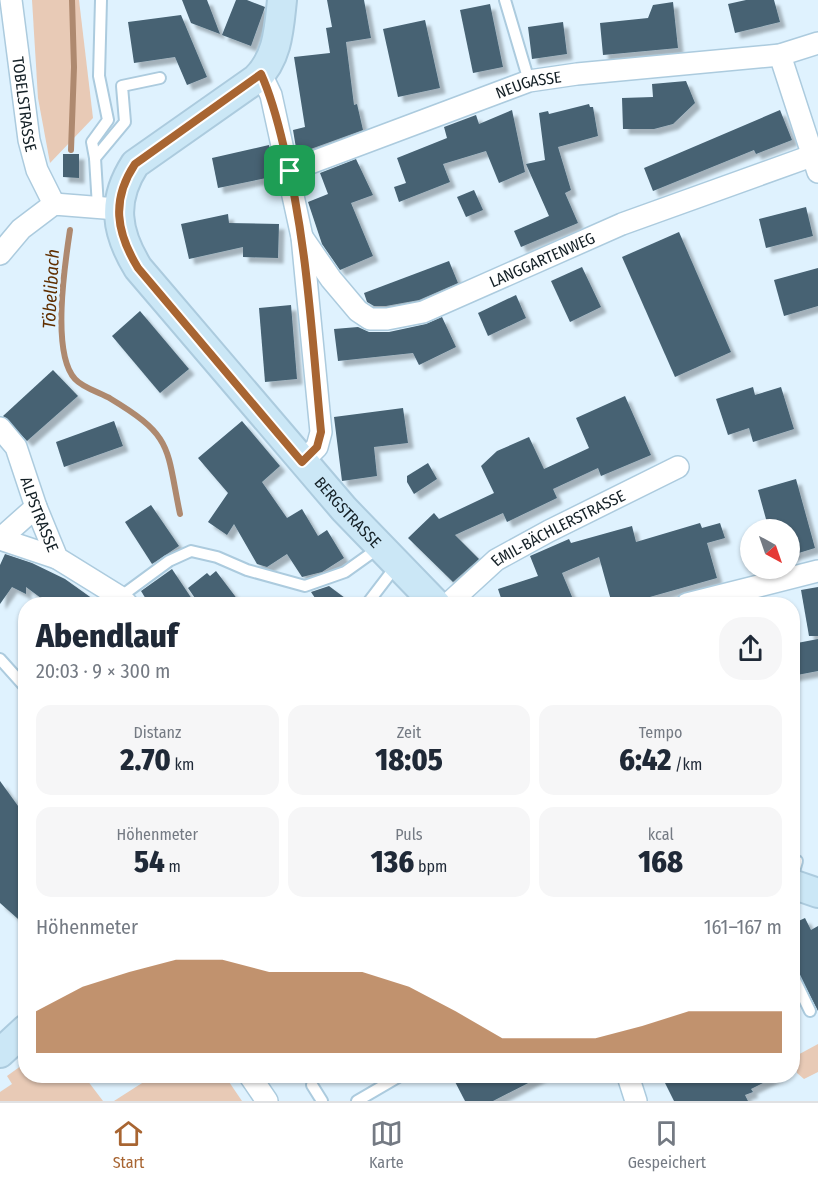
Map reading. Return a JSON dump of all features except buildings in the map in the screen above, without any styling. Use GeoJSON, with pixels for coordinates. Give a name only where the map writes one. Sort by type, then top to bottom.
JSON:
{"type":"FeatureCollection","features":[{"type":"Feature","properties":{"kind":"main road","name":"BERGSTRASSE"},"geometry":{"type":"LineString","coordinates":[[282,0],[276,43],[261,74],[142,157],[107,208],[138,268],[302,462],[429,597]]}},
{"type":"Feature","properties":{"kind":"main road"},"geometry":{"type":"LineString","coordinates":[[800,877],[818,893]]}},
{"type":"Feature","properties":{"kind":"main road"},"geometry":{"type":"LineString","coordinates":[[0,1053],[18,1036]]}},
{"type":"Feature","properties":{"kind":"street","name":"TOBELSTRASSE"},"geometry":{"type":"LineString","coordinates":[[11,0],[29,140],[36,170],[54,204]]}},
{"type":"Feature","properties":{"kind":"street","name":"NEUGASSE"},"geometry":{"type":"LineString","coordinates":[[290,171],[530,81],[576,74],[780,55],[818,43]]}},
{"type":"Feature","properties":{"kind":"street"},"geometry":{"type":"LineString","coordinates":[[780,55],[816,163]]}},
{"type":"Feature","properties":{"kind":"street"},"geometry":{"type":"LineString","coordinates":[[261,74],[271,95],[290,171],[302,237],[321,432],[317,447],[302,462]]}},
{"type":"Feature","properties":{"kind":"street","name":"LANGGARTENWEG"},"geometry":{"type":"LineString","coordinates":[[302,237],[331,279],[358,311],[370,319],[387,319],[423,312],[622,224],[816,163]]}},
{"type":"Feature","properties":{"kind":"street"},"geometry":{"type":"LineString","coordinates":[[0,254],[21,229],[54,204],[107,208]]}},
{"type":"Feature","properties":{"kind":"street","name":"ALPSTRASSE"},"geometry":{"type":"LineString","coordinates":[[0,428],[16,447],[36,507],[57,558],[117,597]]}},
{"type":"Feature","properties":{"kind":"street","name":"EMIL-BÄCHLERSTRASSE"},"geometry":{"type":"LineString","coordinates":[[456,597],[496,560],[678,467]]}},
{"type":"Feature","properties":{"kind":"street"},"geometry":{"type":"LineString","coordinates":[[36,507],[0,539],[57,558]]}},
{"type":"Feature","properties":{"kind":"street"},"geometry":{"type":"LineString","coordinates":[[715,597],[818,571]]}},
{"type":"Feature","properties":{"kind":"street"},"geometry":{"type":"LineString","coordinates":[[255,1083],[267,1101]]}},
{"type":"Feature","properties":{"kind":"street"},"geometry":{"type":"LineString","coordinates":[[630,1083],[636,1101]]}},
{"type":"Feature","properties":{"kind":"lane"},"geometry":{"type":"LineString","coordinates":[[101,0],[99,76],[108,120],[92,142],[107,208]]}},
{"type":"Feature","properties":{"kind":"lane"},"geometry":{"type":"LineString","coordinates":[[505,0],[530,81]]}},
{"type":"Feature","properties":{"kind":"lane"},"geometry":{"type":"LineString","coordinates":[[94,158],[122,129],[125,122],[122,86],[160,78]]}},
{"type":"Feature","properties":{"kind":"lane"},"geometry":{"type":"LineString","coordinates":[[128,597],[169,561],[191,551],[217,557],[257,573],[304,586],[389,555]]}},
{"type":"Feature","properties":{"kind":"lane"},"geometry":{"type":"LineString","coordinates":[[370,597],[389,555]]}},
{"type":"Feature","properties":{"kind":"lane"},"geometry":{"type":"LineString","coordinates":[[0,659],[18,679]]}},
{"type":"Feature","properties":{"kind":"lane"},"geometry":{"type":"LineString","coordinates":[[800,990],[810,1011]]}},
{"type":"Feature","properties":{"kind":"lane"},"geometry":{"type":"LineString","coordinates":[[357,1101],[388,1083]]}},
{"type":"Feature","properties":{"kind":"lane"},"geometry":{"type":"LineString","coordinates":[[312,1085],[322,1101]]}},
{"type":"Feature","properties":{"kind":"shaded area"},"geometry":{"type":"Polygon","coordinates":[[[32,0],[79,0],[93,118],[50,163],[38,98],[32,0]]]}},
{"type":"Feature","properties":{"kind":"shaded area"},"geometry":{"type":"Polygon","coordinates":[[[818,1044],[818,1072],[804,1079],[800,1076],[800,1054],[818,1044]]]}},
{"type":"Feature","properties":{"kind":"shaded area"},"geometry":{"type":"Polygon","coordinates":[[[18,1068],[18,1083],[89,1083],[103,1101],[0,1101],[0,1092],[12,1084],[7,1076],[18,1068]]]}},
{"type":"Feature","properties":{"kind":"shaded area"},"geometry":{"type":"Polygon","coordinates":[[[142,1083],[230,1083],[242,1101],[114,1101],[142,1083]]]}},
{"type":"Feature","properties":{"kind":"waterway","name":"Töbelibach"},"geometry":{"type":"LineString","coordinates":[[71,150],[74,67],[72,0]]}},
{"type":"Feature","properties":{"kind":"waterway","name":"Töbelibach"},"geometry":{"type":"LineString","coordinates":[[70,230],[62,307],[63,349],[68,366],[78,382],[131,412],[157,434],[169,458],[180,514]]}},
{"type":"Feature","properties":{"kind":"route"},"geometry":{"type":"LineString","coordinates":[[261,74],[271,95],[290,171],[302,237],[321,432],[321,439],[317,447],[302,462],[138,268],[121,234],[117,209],[129,172],[142,157],[261,74]]}}]}
